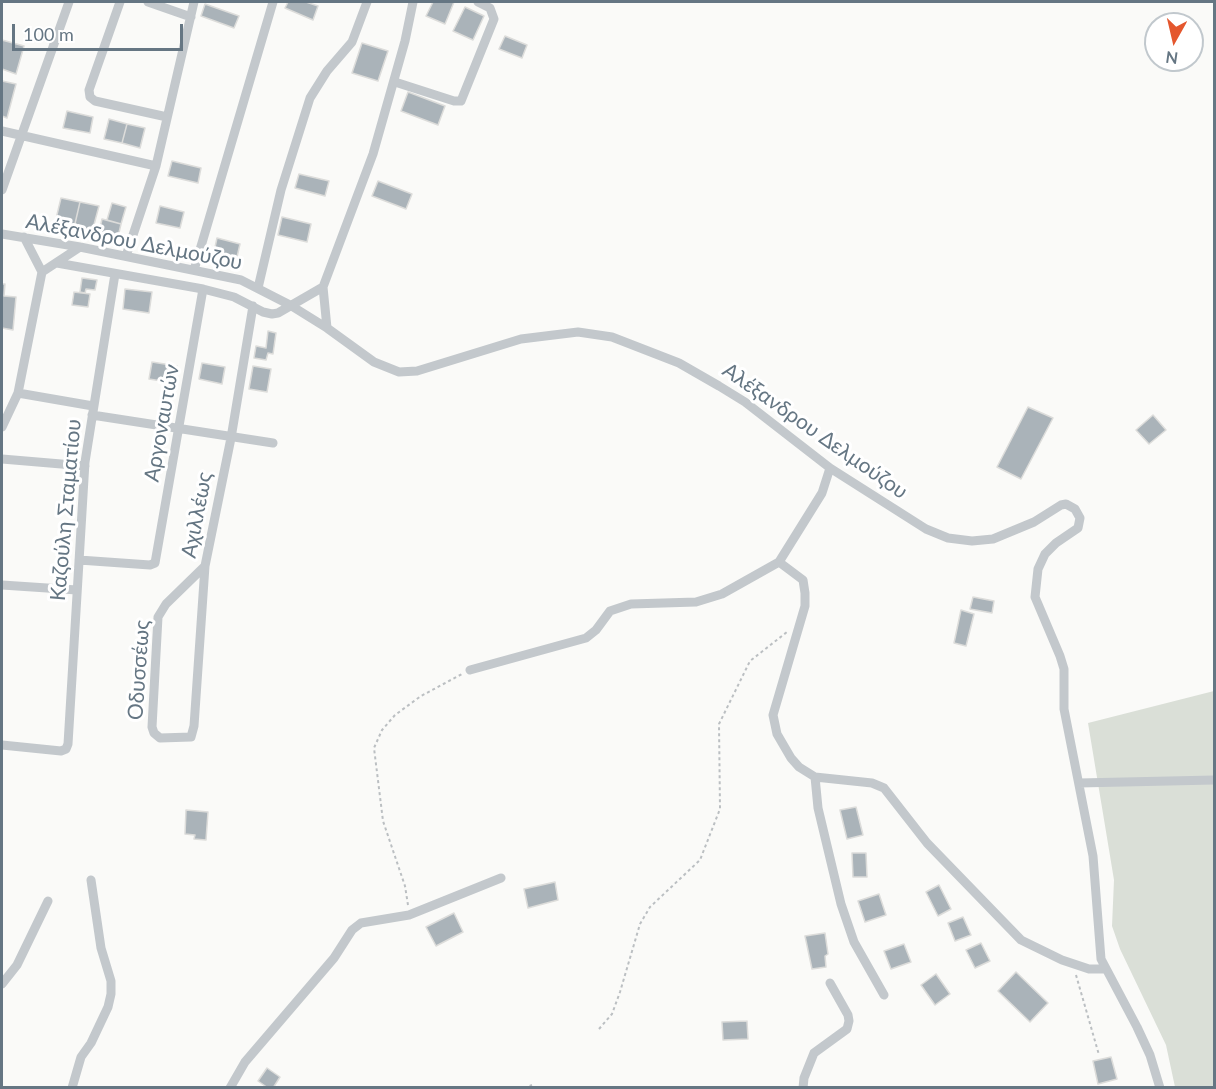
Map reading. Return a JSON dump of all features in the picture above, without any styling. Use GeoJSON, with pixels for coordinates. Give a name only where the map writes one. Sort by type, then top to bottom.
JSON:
{"type":"FeatureCollection","features":[{"type":"Feature","properties":{"kind":"street"},"geometry":{"type":"LineString","coordinates":[[2,190],[69,2]]}},
{"type":"Feature","properties":{"kind":"street"},"geometry":{"type":"LineString","coordinates":[[120,2],[89,90],[90,97],[95,101],[167,117]]}},
{"type":"Feature","properties":{"kind":"street"},"geometry":{"type":"LineString","coordinates":[[148,2],[191,17]]}},
{"type":"Feature","properties":{"kind":"street"},"geometry":{"type":"LineString","coordinates":[[126,256],[156,166],[194,2]]}},
{"type":"Feature","properties":{"kind":"street"},"geometry":{"type":"LineString","coordinates":[[194,270],[273,2]]}},
{"type":"Feature","properties":{"kind":"street"},"geometry":{"type":"LineString","coordinates":[[258,288],[281,190],[310,99],[327,71],[352,42],[367,2]]}},
{"type":"Feature","properties":{"kind":"street"},"geometry":{"type":"LineString","coordinates":[[327,328],[323,287],[373,154],[395,82],[413,2]]}},
{"type":"Feature","properties":{"kind":"street"},"geometry":{"type":"LineString","coordinates":[[395,82],[454,102],[461,101],[465,96],[494,19],[490,8],[478,2]]}},
{"type":"Feature","properties":{"kind":"street"},"geometry":{"type":"LineString","coordinates":[[2,131],[156,166]]}},
{"type":"Feature","properties":{"kind":"street","name":"Αλέξανδρου Δελμούζου"},"geometry":{"type":"LineString","coordinates":[[2,234],[80,247],[241,280],[290,305],[374,362],[386,368],[406,372],[417,371],[521,339],[578,332],[612,337],[679,363],[719,386],[745,402],[830,468],[926,529],[942,536],[961,540],[982,540],[1013,532],[1061,505],[1066,504],[1075,509],[1080,518],[1078,528],[1056,543],[1045,554],[1038,569],[1035,589],[1038,605],[1062,662],[1064,709],[1093,856],[1099,948],[1104,969],[1137,1027],[1150,1056],[1160,1088]]}},
{"type":"Feature","properties":{"kind":"street"},"geometry":{"type":"LineString","coordinates":[[2,427],[18,393],[42,272],[24,237]]}},
{"type":"Feature","properties":{"kind":"street"},"geometry":{"type":"LineString","coordinates":[[42,272],[80,247]]}},
{"type":"Feature","properties":{"kind":"street","name":"Αλέξανδρου Δελμούζου"},"geometry":{"type":"LineString","coordinates":[[57,263],[203,289],[234,297],[263,312],[272,314],[278,314],[290,305]]}},
{"type":"Feature","properties":{"kind":"street","name":"Καζούλη Σταματίου"},"geometry":{"type":"LineString","coordinates":[[2,745],[61,751],[66,749],[85,466],[116,274]]}},
{"type":"Feature","properties":{"kind":"street"},"geometry":{"type":"LineString","coordinates":[[290,305],[323,287]]}},
{"type":"Feature","properties":{"kind":"street","name":"Αργοναυτών"},"geometry":{"type":"LineString","coordinates":[[155,563],[203,289]]}},
{"type":"Feature","properties":{"kind":"street","name":"Αχιλλέως"},"geometry":{"type":"LineString","coordinates":[[154,733],[160,738],[191,737],[193,732],[205,566],[231,438],[253,306]]}},
{"type":"Feature","properties":{"kind":"street"},"geometry":{"type":"LineString","coordinates":[[18,393],[180,429],[273,443]]}},
{"type":"Feature","properties":{"kind":"street"},"geometry":{"type":"LineString","coordinates":[[2,459],[85,466]]}},
{"type":"Feature","properties":{"kind":"street"},"geometry":{"type":"LineString","coordinates":[[470,670],[586,638],[610,611],[631,604],[696,602],[722,594],[779,562],[822,493],[830,468]]}},
{"type":"Feature","properties":{"kind":"street","name":"Αχιλλέως"},"geometry":{"type":"LineString","coordinates":[[79,560],[150,565],[155,563]]}},
{"type":"Feature","properties":{"kind":"street"},"geometry":{"type":"LineString","coordinates":[[779,562],[803,580],[805,606],[773,716],[783,747],[799,767],[815,777],[872,783],[884,789],[927,843],[1021,940],[1073,964],[1089,969],[1104,969]]}},
{"type":"Feature","properties":{"kind":"street","name":"Οδυσσέως"},"geometry":{"type":"LineString","coordinates":[[154,733],[152,727],[158,617],[162,609],[205,566]]}},
{"type":"Feature","properties":{"kind":"street"},"geometry":{"type":"LineString","coordinates":[[2,585],[77,590]]}},
{"type":"Feature","properties":{"kind":"street"},"geometry":{"type":"LineString","coordinates":[[815,777],[818,808],[841,904],[854,942],[884,994]]}},
{"type":"Feature","properties":{"kind":"street"},"geometry":{"type":"LineString","coordinates":[[1079,783],[1215,780]]}},
{"type":"Feature","properties":{"kind":"street"},"geometry":{"type":"LineString","coordinates":[[230,1088],[245,1062],[334,958],[352,930],[361,923],[409,915],[501,878]]}},
{"type":"Feature","properties":{"kind":"street"},"geometry":{"type":"LineString","coordinates":[[72,1088],[81,1057],[96,1034],[111,994],[111,981],[101,948],[91,880]]}},
{"type":"Feature","properties":{"kind":"street"},"geometry":{"type":"LineString","coordinates":[[2,984],[18,965],[48,901]]}},
{"type":"Feature","properties":{"kind":"street"},"geometry":{"type":"LineString","coordinates":[[803,1088],[804,1078],[814,1053],[847,1029],[848,1015],[830,983]]}},
{"type":"Feature","properties":{"kind":"path"},"geometry":{"type":"LineString","coordinates":[[599,1029],[612,1014],[640,924],[650,907],[700,860],[720,809],[719,724],[750,661],[801,621]]}},
{"type":"Feature","properties":{"kind":"path"},"geometry":{"type":"LineString","coordinates":[[409,915],[405,886],[382,821],[374,748],[382,730],[395,715],[421,696],[470,670]]}},
{"type":"Feature","properties":{"kind":"path"},"geometry":{"type":"LineString","coordinates":[[1073,964],[1099,1055]]}},
{"type":"Feature","properties":{"kind":"path"},"geometry":{"type":"LineString","coordinates":[[524,1088],[532,1085]]}},
{"type":"Feature","properties":{"kind":"shaded area"},"geometry":{"type":"Polygon","coordinates":[[[1214,691],[1214,1087],[1175,1087],[1166,1045],[1120,949],[1112,926],[1114,880],[1088,723],[1214,691]]]}},
{"type":"Feature","properties":{"kind":"building"},"geometry":{"type":"Polygon","coordinates":[[[288,2],[306,2],[318,6],[313,20],[285,8],[288,2]]]}},
{"type":"Feature","properties":{"kind":"building"},"geometry":{"type":"Polygon","coordinates":[[[433,2],[454,2],[445,24],[426,16],[433,2]]]}},
{"type":"Feature","properties":{"kind":"building"},"geometry":{"type":"Polygon","coordinates":[[[205,4],[239,16],[234,28],[201,16],[205,4]]]}},
{"type":"Feature","properties":{"kind":"building"},"geometry":{"type":"Polygon","coordinates":[[[465,7],[484,16],[473,40],[453,31],[465,7]]]}},
{"type":"Feature","properties":{"kind":"building"},"geometry":{"type":"Polygon","coordinates":[[[505,36],[527,45],[522,58],[499,49],[505,36]]]}},
{"type":"Feature","properties":{"kind":"building"},"geometry":{"type":"Polygon","coordinates":[[[2,40],[24,46],[16,74],[2,69],[2,40]]]}},
{"type":"Feature","properties":{"kind":"building"},"geometry":{"type":"Polygon","coordinates":[[[362,43],[388,51],[378,81],[352,73],[362,43]]]}},
{"type":"Feature","properties":{"kind":"building"},"geometry":{"type":"Polygon","coordinates":[[[2,81],[16,84],[7,118],[2,116],[2,81]]]}},
{"type":"Feature","properties":{"kind":"building"},"geometry":{"type":"Polygon","coordinates":[[[408,92],[445,106],[438,125],[401,111],[408,92]]]}},
{"type":"Feature","properties":{"kind":"building"},"geometry":{"type":"Polygon","coordinates":[[[67,111],[93,117],[90,133],[63,128],[67,111]]]}},
{"type":"Feature","properties":{"kind":"building"},"geometry":{"type":"Polygon","coordinates":[[[109,119],[127,124],[122,143],[104,139],[109,119]]]}},
{"type":"Feature","properties":{"kind":"building"},"geometry":{"type":"Polygon","coordinates":[[[127,124],[145,128],[140,148],[122,143],[127,124]]]}},
{"type":"Feature","properties":{"kind":"building"},"geometry":{"type":"Polygon","coordinates":[[[172,161],[201,168],[198,183],[168,176],[172,161]]]}},
{"type":"Feature","properties":{"kind":"building"},"geometry":{"type":"Polygon","coordinates":[[[299,174],[329,181],[325,196],[295,188],[299,174]]]}},
{"type":"Feature","properties":{"kind":"building"},"geometry":{"type":"Polygon","coordinates":[[[378,181],[412,194],[406,209],[372,196],[378,181]]]}},
{"type":"Feature","properties":{"kind":"building"},"geometry":{"type":"Polygon","coordinates":[[[61,198],[80,202],[74,228],[55,223],[61,198]]]}},
{"type":"Feature","properties":{"kind":"building"},"geometry":{"type":"Polygon","coordinates":[[[80,202],[99,206],[92,232],[74,228],[80,202]]]}},
{"type":"Feature","properties":{"kind":"building"},"geometry":{"type":"Polygon","coordinates":[[[112,203],[126,207],[121,224],[107,220],[112,203]]]}},
{"type":"Feature","properties":{"kind":"building"},"geometry":{"type":"Polygon","coordinates":[[[160,206],[184,212],[180,228],[156,223],[160,206]]]}},
{"type":"Feature","properties":{"kind":"building"},"geometry":{"type":"Polygon","coordinates":[[[282,217],[311,224],[307,242],[278,235],[282,217]]]}},
{"type":"Feature","properties":{"kind":"building"},"geometry":{"type":"Polygon","coordinates":[[[102,219],[121,224],[118,237],[99,233],[102,219]]]}},
{"type":"Feature","properties":{"kind":"building"},"geometry":{"type":"Polygon","coordinates":[[[217,238],[240,244],[237,257],[214,252],[217,238]]]}},
{"type":"Feature","properties":{"kind":"building"},"geometry":{"type":"Polygon","coordinates":[[[82,278],[97,280],[95,290],[86,289],[85,293],[80,292],[82,278]]]}},
{"type":"Feature","properties":{"kind":"building"},"geometry":{"type":"Polygon","coordinates":[[[2,284],[5,284],[4,296],[16,297],[13,330],[2,328],[2,284]]]}},
{"type":"Feature","properties":{"kind":"building"},"geometry":{"type":"Polygon","coordinates":[[[125,289],[152,292],[149,313],[123,309],[125,289]]]}},
{"type":"Feature","properties":{"kind":"building"},"geometry":{"type":"Polygon","coordinates":[[[74,292],[90,294],[88,307],[72,305],[74,292]]]}},
{"type":"Feature","properties":{"kind":"building"},"geometry":{"type":"Polygon","coordinates":[[[268,331],[276,333],[273,354],[268,353],[266,360],[254,358],[256,346],[266,348],[268,331]]]}},
{"type":"Feature","properties":{"kind":"building"},"geometry":{"type":"Polygon","coordinates":[[[152,362],[177,366],[174,383],[149,379],[152,362]]]}},
{"type":"Feature","properties":{"kind":"building"},"geometry":{"type":"Polygon","coordinates":[[[202,363],[225,367],[222,384],[199,379],[202,363]]]}},
{"type":"Feature","properties":{"kind":"building"},"geometry":{"type":"Polygon","coordinates":[[[253,366],[271,369],[267,392],[249,389],[253,366]]]}},
{"type":"Feature","properties":{"kind":"building"},"geometry":{"type":"Polygon","coordinates":[[[1028,407],[1053,418],[1021,479],[997,467],[1028,407]]]}},
{"type":"Feature","properties":{"kind":"building"},"geometry":{"type":"Polygon","coordinates":[[[1153,415],[1166,430],[1149,444],[1136,430],[1153,415]]]}},
{"type":"Feature","properties":{"kind":"building"},"geometry":{"type":"Polygon","coordinates":[[[973,597],[994,601],[992,613],[970,609],[973,597]]]}},
{"type":"Feature","properties":{"kind":"building"},"geometry":{"type":"Polygon","coordinates":[[[961,610],[974,614],[966,646],[954,643],[961,610]]]}},
{"type":"Feature","properties":{"kind":"building"},"geometry":{"type":"Polygon","coordinates":[[[856,807],[863,835],[847,839],[840,810],[856,807]]]}},
{"type":"Feature","properties":{"kind":"building"},"geometry":{"type":"Polygon","coordinates":[[[186,810],[208,812],[206,840],[194,839],[195,835],[185,834],[186,810]]]}},
{"type":"Feature","properties":{"kind":"building"},"geometry":{"type":"Polygon","coordinates":[[[852,853],[866,853],[867,877],[853,877],[852,853]]]}},
{"type":"Feature","properties":{"kind":"building"},"geometry":{"type":"Polygon","coordinates":[[[555,882],[558,900],[528,908],[524,889],[555,882]]]}},
{"type":"Feature","properties":{"kind":"building"},"geometry":{"type":"Polygon","coordinates":[[[939,885],[951,909],[938,916],[926,892],[939,885]]]}},
{"type":"Feature","properties":{"kind":"building"},"geometry":{"type":"Polygon","coordinates":[[[879,894],[886,915],[865,922],[858,901],[879,894]]]}},
{"type":"Feature","properties":{"kind":"building"},"geometry":{"type":"Polygon","coordinates":[[[454,913],[463,932],[436,946],[426,927],[454,913]]]}},
{"type":"Feature","properties":{"kind":"building"},"geometry":{"type":"Polygon","coordinates":[[[963,917],[971,935],[955,941],[948,923],[963,917]]]}},
{"type":"Feature","properties":{"kind":"building"},"geometry":{"type":"Polygon","coordinates":[[[825,933],[828,954],[825,956],[826,967],[812,969],[805,936],[825,933]]]}},
{"type":"Feature","properties":{"kind":"building"},"geometry":{"type":"Polygon","coordinates":[[[981,943],[990,961],[975,968],[966,950],[981,943]]]}},
{"type":"Feature","properties":{"kind":"building"},"geometry":{"type":"Polygon","coordinates":[[[904,944],[911,962],[891,969],[884,951],[904,944]]]}},
{"type":"Feature","properties":{"kind":"building"},"geometry":{"type":"Polygon","coordinates":[[[1016,972],[1048,1003],[1030,1022],[998,991],[1016,972]]]}},
{"type":"Feature","properties":{"kind":"building"},"geometry":{"type":"Polygon","coordinates":[[[936,974],[950,994],[935,1005],[921,985],[936,974]]]}},
{"type":"Feature","properties":{"kind":"building"},"geometry":{"type":"Polygon","coordinates":[[[747,1021],[748,1039],[723,1040],[722,1022],[747,1021]]]}},
{"type":"Feature","properties":{"kind":"building"},"geometry":{"type":"Polygon","coordinates":[[[1111,1057],[1117,1079],[1098,1084],[1093,1061],[1111,1057]]]}},
{"type":"Feature","properties":{"kind":"building"},"geometry":{"type":"Polygon","coordinates":[[[267,1068],[280,1077],[273,1088],[268,1088],[258,1081],[267,1068]]]}}]}
